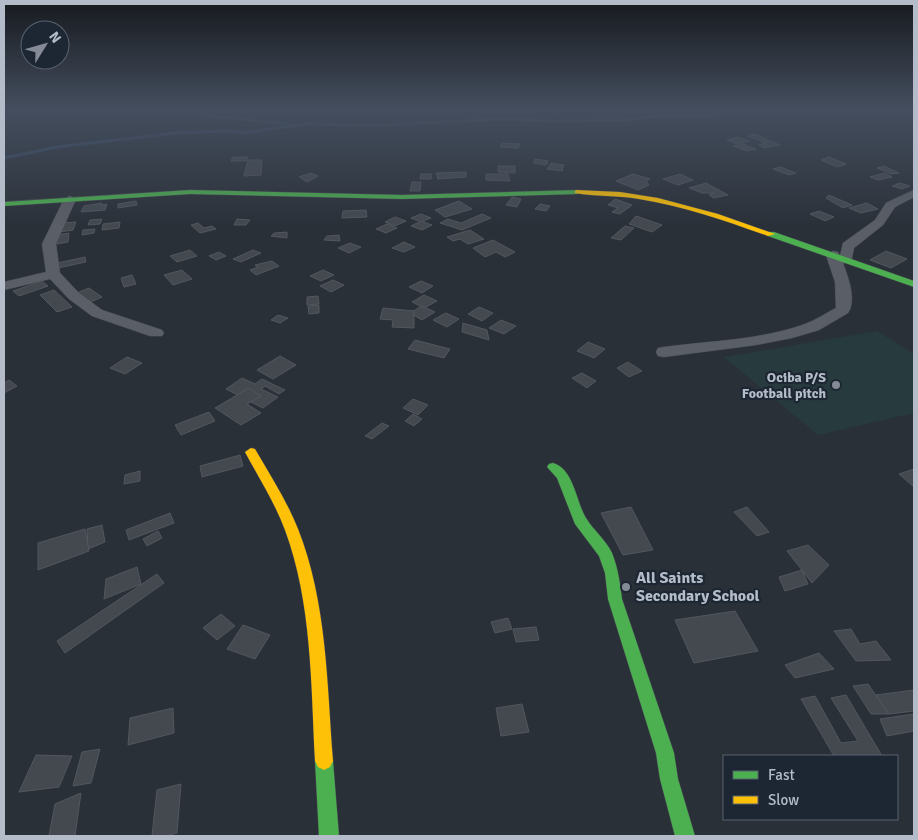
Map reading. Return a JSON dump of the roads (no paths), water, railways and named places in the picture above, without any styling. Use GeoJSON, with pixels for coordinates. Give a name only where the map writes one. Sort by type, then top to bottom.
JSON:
{"type":"FeatureCollection","features":[{"type":"Feature","properties":{"kind":"street"},"geometry":{"type":"LineString","coordinates":[[4,204],[190,192],[402,197],[570,192],[618,194],[645,198],[707,213],[914,284]]}},
{"type":"Feature","properties":{"kind":"street"},"geometry":{"type":"LineString","coordinates":[[664,352],[781,335],[810,328],[843,310],[845,298],[839,257],[848,246],[878,222],[889,210],[890,205],[914,193]]}},
{"type":"Feature","properties":{"kind":"street"},"geometry":{"type":"LineString","coordinates":[[70,199],[49,244],[53,274],[74,296],[97,313],[156,333]]}},
{"type":"Feature","properties":{"kind":"street"},"geometry":{"type":"LineString","coordinates":[[4,286],[53,274]]}},
{"type":"Feature","properties":{"kind":"street"},"geometry":{"type":"LineString","coordinates":[[250,452],[291,528],[299,551],[308,590],[315,636],[329,836]]}},
{"type":"Feature","properties":{"kind":"street"},"geometry":{"type":"LineString","coordinates":[[553,466],[562,476],[580,520],[605,554],[612,574],[615,599],[665,753],[669,779],[685,836]]}},
{"type":"Feature","properties":{"kind":"waterway"},"geometry":{"type":"LineString","coordinates":[[4,158],[51,148]]}},
{"type":"Feature","properties":{"kind":"place","name":"Ociba P/S Football pitch"},"geometry":{"type":"Point","coordinates":[836,385]}},
{"type":"Feature","properties":{"kind":"place","name":"All Saints Secondary School"},"geometry":{"type":"Point","coordinates":[626,587]}}]}
